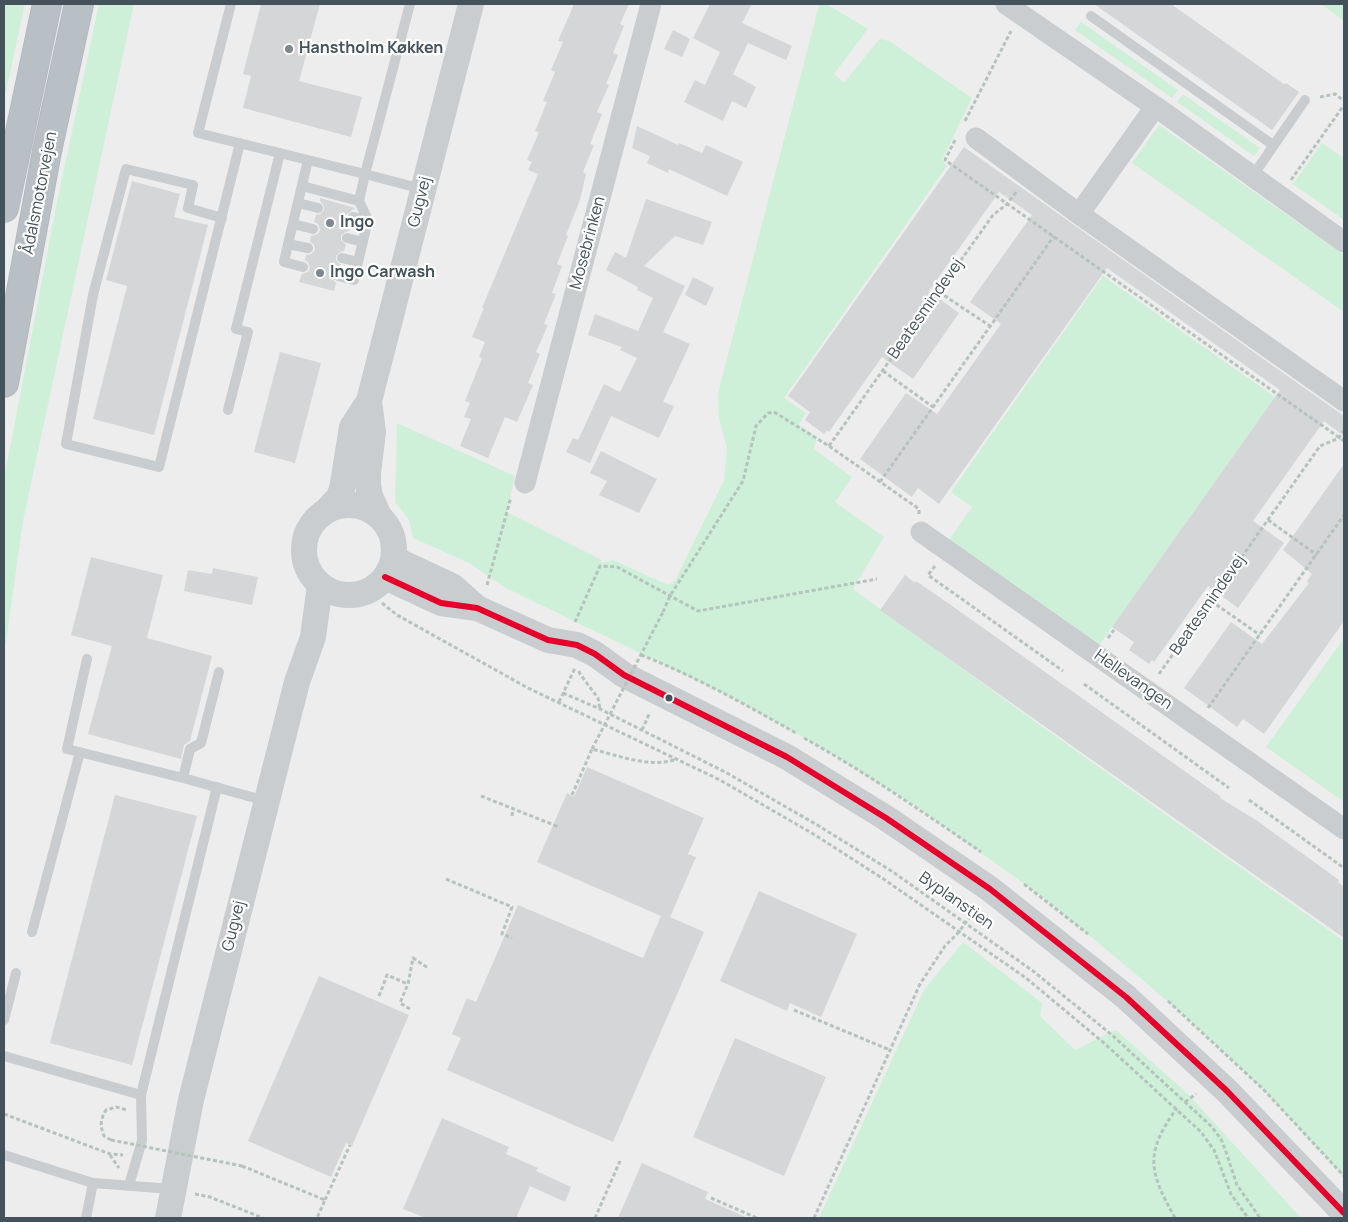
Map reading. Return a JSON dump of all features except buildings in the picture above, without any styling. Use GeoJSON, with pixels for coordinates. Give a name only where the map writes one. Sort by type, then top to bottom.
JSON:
{"type":"FeatureCollection","features":[{"type":"Feature","properties":{"kind":"highway","name":"Ådalsmotorvejen"},"geometry":{"type":"LineString","coordinates":[[4,208],[47,4]]}},
{"type":"Feature","properties":{"kind":"highway","name":"Ådalsmotorvejen"},"geometry":{"type":"LineString","coordinates":[[4,383],[47,151],[79,4]]}},
{"type":"Feature","properties":{"kind":"street","name":"Gugvej"},"geometry":{"type":"LineString","coordinates":[[328,509],[339,497],[342,489],[352,427],[369,401],[471,4]]}},
{"type":"Feature","properties":{"kind":"street","name":"Mosebrinken"},"geometry":{"type":"LineString","coordinates":[[525,483],[651,4]]}},
{"type":"Feature","properties":{"kind":"street"},"geometry":{"type":"LineString","coordinates":[[1006,4],[1155,107],[1344,242]]}},
{"type":"Feature","properties":{"kind":"street"},"geometry":{"type":"LineString","coordinates":[[1079,214],[1155,107]]}},
{"type":"Feature","properties":{"kind":"street"},"geometry":{"type":"LineString","coordinates":[[976,138],[1079,214],[1344,401]]}},
{"type":"Feature","properties":{"kind":"street","name":"Gugvej"},"geometry":{"type":"LineString","coordinates":[[369,401],[373,432],[368,485],[370,496],[378,514]]}},
{"type":"Feature","properties":{"kind":"street"},"geometry":{"type":"LineString","coordinates":[[374,580],[394,544],[389,527],[378,514],[363,506],[352,504],[328,509],[318,516],[310,526],[305,538],[303,551],[308,570],[320,585],[330,591],[374,580],[452,586],[482,597],[548,640],[569,659],[588,668],[624,675]]}},
{"type":"Feature","properties":{"kind":"street","name":"Hellevangen"},"geometry":{"type":"LineString","coordinates":[[921,532],[1344,829]]}},
{"type":"Feature","properties":{"kind":"street","name":"Gugvej"},"geometry":{"type":"LineString","coordinates":[[313,637],[374,580]]}},
{"type":"Feature","properties":{"kind":"street","name":"Gugvej"},"geometry":{"type":"LineString","coordinates":[[168,1218],[172,1189],[191,1100],[297,682],[313,637],[320,585]]}},
{"type":"Feature","properties":{"kind":"street"},"geometry":{"type":"LineString","coordinates":[[548,640],[577,645],[595,654],[624,675],[786,757],[886,818],[990,889],[1126,997],[1228,1091],[1344,1213]]}},
{"type":"Feature","properties":{"kind":"lane"},"geometry":{"type":"LineString","coordinates":[[231,4],[198,133],[423,189]]}},
{"type":"Feature","properties":{"kind":"lane"},"geometry":{"type":"LineString","coordinates":[[338,276],[354,280],[368,220],[359,201],[410,4]]}},
{"type":"Feature","properties":{"kind":"lane"},"geometry":{"type":"LineString","coordinates":[[1091,16],[1273,145]]}},
{"type":"Feature","properties":{"kind":"lane"},"geometry":{"type":"LineString","coordinates":[[1252,177],[1304,100]]}},
{"type":"Feature","properties":{"kind":"lane"},"geometry":{"type":"LineString","coordinates":[[222,218],[188,208],[193,186],[126,168],[93,295],[66,444],[159,467],[222,218],[240,143]]}},
{"type":"Feature","properties":{"kind":"lane"},"geometry":{"type":"LineString","coordinates":[[228,410],[248,332],[236,329],[280,153]]}},
{"type":"Feature","properties":{"kind":"lane"},"geometry":{"type":"LineString","coordinates":[[303,267],[284,262],[308,160]]}},
{"type":"Feature","properties":{"kind":"lane"},"geometry":{"type":"LineString","coordinates":[[302,186],[359,201]]}},
{"type":"Feature","properties":{"kind":"lane"},"geometry":{"type":"LineString","coordinates":[[298,203],[318,208]]}},
{"type":"Feature","properties":{"kind":"lane"},"geometry":{"type":"LineString","coordinates":[[353,217],[368,220]]}},
{"type":"Feature","properties":{"kind":"lane"},"geometry":{"type":"LineString","coordinates":[[293,224],[313,229]]}},
{"type":"Feature","properties":{"kind":"lane"},"geometry":{"type":"LineString","coordinates":[[347,238],[363,242]]}},
{"type":"Feature","properties":{"kind":"lane"},"geometry":{"type":"LineString","coordinates":[[288,244],[308,248]]}},
{"type":"Feature","properties":{"kind":"lane"},"geometry":{"type":"LineString","coordinates":[[342,258],[358,262]]}},
{"type":"Feature","properties":{"kind":"lane"},"geometry":{"type":"LineString","coordinates":[[87,659],[67,749],[266,801]]}},
{"type":"Feature","properties":{"kind":"lane"},"geometry":{"type":"LineString","coordinates":[[183,778],[190,749],[201,743],[220,672]]}},
{"type":"Feature","properties":{"kind":"lane"},"geometry":{"type":"LineString","coordinates":[[32,932],[80,752]]}},
{"type":"Feature","properties":{"kind":"lane"},"geometry":{"type":"LineString","coordinates":[[130,1185],[142,1140],[141,1096],[217,787]]}},
{"type":"Feature","properties":{"kind":"lane"},"geometry":{"type":"LineString","coordinates":[[4,1020],[16,974]]}},
{"type":"Feature","properties":{"kind":"lane"},"geometry":{"type":"LineString","coordinates":[[4,1056],[141,1096]]}},
{"type":"Feature","properties":{"kind":"lane"},"geometry":{"type":"LineString","coordinates":[[4,1155],[93,1183],[172,1189]]}},
{"type":"Feature","properties":{"kind":"lane"},"geometry":{"type":"LineString","coordinates":[[86,1218],[93,1183]]}},
{"type":"Feature","properties":{"kind":"path"},"geometry":{"type":"LineString","coordinates":[[1335,94],[1344,101]]}},
{"type":"Feature","properties":{"kind":"path"},"geometry":{"type":"LineString","coordinates":[[1279,196],[1344,105]]}},
{"type":"Feature","properties":{"kind":"path","name":"Beatesmindevej"},"geometry":{"type":"LineString","coordinates":[[829,446],[993,215],[1007,204],[1028,176]]}},
{"type":"Feature","properties":{"kind":"path"},"geometry":{"type":"LineString","coordinates":[[1007,204],[1344,442]]}},
{"type":"Feature","properties":{"kind":"path"},"geometry":{"type":"LineString","coordinates":[[880,482],[1054,236]]}},
{"type":"Feature","properties":{"kind":"path"},"geometry":{"type":"LineString","coordinates":[[939,292],[990,326]]}},
{"type":"Feature","properties":{"kind":"path"},"geometry":{"type":"LineString","coordinates":[[882,371],[933,407]]}},
{"type":"Feature","properties":{"kind":"path"},"geometry":{"type":"LineString","coordinates":[[572,795],[592,749],[670,596],[742,481],[756,426],[768,413],[774,412],[829,446],[919,509],[921,532]]}},
{"type":"Feature","properties":{"kind":"path","name":"Beatesmindevej"},"geometry":{"type":"LineString","coordinates":[[1158,676],[1320,446],[1339,438],[1344,430]]}},
{"type":"Feature","properties":{"kind":"path"},"geometry":{"type":"LineString","coordinates":[[482,597],[515,476],[525,483]]}},
{"type":"Feature","properties":{"kind":"path"},"geometry":{"type":"LineString","coordinates":[[1207,711],[1344,516]]}},
{"type":"Feature","properties":{"kind":"path"},"geometry":{"type":"LineString","coordinates":[[1268,520],[1317,555]]}},
{"type":"Feature","properties":{"kind":"path"},"geometry":{"type":"LineString","coordinates":[[946,550],[928,575],[1064,671]]}},
{"type":"Feature","properties":{"kind":"path"},"geometry":{"type":"LineString","coordinates":[[572,627],[600,566],[616,567],[698,611],[877,579]]}},
{"type":"Feature","properties":{"kind":"path"},"geometry":{"type":"LineString","coordinates":[[374,580],[379,600],[397,615],[520,683],[720,780],[815,835],[885,880],[1026,978],[1104,1043],[1176,1108],[1208,1141],[1216,1155],[1231,1194],[1248,1218]]}},
{"type":"Feature","properties":{"kind":"path"},"geometry":{"type":"LineString","coordinates":[[1210,601],[1260,635]]}},
{"type":"Feature","properties":{"kind":"path"},"geometry":{"type":"LineString","coordinates":[[579,663],[580,674],[598,698],[600,709]]}},
{"type":"Feature","properties":{"kind":"path"},"geometry":{"type":"LineString","coordinates":[[1084,684],[1230,788]]}},
{"type":"Feature","properties":{"kind":"path","name":"Byplanstien"},"geometry":{"type":"LineString","coordinates":[[563,693],[600,709],[727,773],[819,826],[893,872],[1041,976],[1112,1036],[1211,1126],[1221,1139],[1237,1185],[1260,1218]]}},
{"type":"Feature","properties":{"kind":"path"},"geometry":{"type":"LineString","coordinates":[[642,730],[654,704]]}},
{"type":"Feature","properties":{"kind":"path"},"geometry":{"type":"LineString","coordinates":[[592,749],[648,762],[668,762],[677,758]]}},
{"type":"Feature","properties":{"kind":"path"},"geometry":{"type":"LineString","coordinates":[[481,796],[559,827]]}},
{"type":"Feature","properties":{"kind":"path"},"geometry":{"type":"LineString","coordinates":[[1249,800],[1343,867],[1344,862]]}},
{"type":"Feature","properties":{"kind":"path"},"geometry":{"type":"LineString","coordinates":[[512,816],[513,808]]}},
{"type":"Feature","properties":{"kind":"path"},"geometry":{"type":"LineString","coordinates":[[446,879],[512,907],[502,934],[512,938]]}},
{"type":"Feature","properties":{"kind":"path"},"geometry":{"type":"LineString","coordinates":[[814,1218],[920,984],[945,946],[959,932],[990,889]]}},
{"type":"Feature","properties":{"kind":"path"},"geometry":{"type":"LineString","coordinates":[[410,1009],[400,1003],[408,984],[413,958],[428,968]]}},
{"type":"Feature","properties":{"kind":"path"},"geometry":{"type":"LineString","coordinates":[[379,996],[387,975],[408,984]]}},
{"type":"Feature","properties":{"kind":"path"},"geometry":{"type":"LineString","coordinates":[[794,1010],[890,1050]]}},
{"type":"Feature","properties":{"kind":"path"},"geometry":{"type":"LineString","coordinates":[[133,1116],[127,1110],[116,1107],[106,1110],[101,1118],[100,1126],[104,1136],[112,1140],[242,1166],[325,1200]]}},
{"type":"Feature","properties":{"kind":"path"},"geometry":{"type":"LineString","coordinates":[[1175,1218],[1160,1190],[1153,1160],[1157,1140],[1176,1108]]}},
{"type":"Feature","properties":{"kind":"path"},"geometry":{"type":"LineString","coordinates":[[4,1114],[110,1154],[123,1155],[128,1149],[130,1142]]}},
{"type":"Feature","properties":{"kind":"path"},"geometry":{"type":"LineString","coordinates":[[317,1218],[350,1145]]}},
{"type":"Feature","properties":{"kind":"path"},"geometry":{"type":"LineString","coordinates":[[595,1218],[620,1161]]}},
{"type":"Feature","properties":{"kind":"path"},"geometry":{"type":"LineString","coordinates":[[172,1189],[210,1197],[263,1218]]}},
{"type":"Feature","properties":{"kind":"path"},"geometry":{"type":"LineString","coordinates":[[711,1198],[757,1218]]}},
{"type":"Feature","properties":{"kind":"green space"},"geometry":{"type":"Polygon","coordinates":[[[4,4],[25,4],[4,100],[4,4]]]}},
{"type":"Feature","properties":{"kind":"green space"},"geometry":{"type":"Polygon","coordinates":[[[99,4],[134,4],[23,521],[4,656],[4,479],[56,207],[99,4]]]}},
{"type":"Feature","properties":{"kind":"green space"},"geometry":{"type":"Polygon","coordinates":[[[826,4],[868,29],[834,74],[844,83],[881,39],[889,41],[972,98],[942,160],[947,166],[784,398],[806,413],[799,425],[817,437],[814,449],[852,477],[835,502],[884,537],[853,589],[1037,723],[1344,941],[1344,1177],[1263,1089],[1195,1025],[1044,898],[914,805],[834,755],[741,702],[506,588],[469,563],[413,538],[409,520],[395,502],[397,423],[515,476],[507,512],[600,559],[602,563],[613,560],[668,585],[675,581],[724,480],[727,449],[719,418],[718,393],[819,5],[826,4]]]}},
{"type":"Feature","properties":{"kind":"green space"},"geometry":{"type":"Polygon","coordinates":[[[1321,4],[1344,4],[1344,21],[1321,4]]]}},
{"type":"Feature","properties":{"kind":"green space"},"geometry":{"type":"Polygon","coordinates":[[[1081,22],[1178,90],[1172,98],[1075,30],[1081,22]]]}},
{"type":"Feature","properties":{"kind":"green space"},"geometry":{"type":"Polygon","coordinates":[[[1183,94],[1260,148],[1254,156],[1177,102],[1183,94]]]}},
{"type":"Feature","properties":{"kind":"green space"},"geometry":{"type":"Polygon","coordinates":[[[1159,125],[1344,255],[1344,312],[1132,163],[1159,125]]]}},
{"type":"Feature","properties":{"kind":"green space"},"geometry":{"type":"Polygon","coordinates":[[[1322,143],[1344,158],[1344,220],[1293,184],[1322,143]]]}},
{"type":"Feature","properties":{"kind":"green space"},"geometry":{"type":"Polygon","coordinates":[[[1103,276],[1275,397],[1098,647],[948,541],[972,507],[951,492],[1103,276]]]}},
{"type":"Feature","properties":{"kind":"green space"},"geometry":{"type":"Polygon","coordinates":[[[1344,638],[1344,802],[1266,747],[1344,638]]]}},
{"type":"Feature","properties":{"kind":"green space"},"geometry":{"type":"Polygon","coordinates":[[[963,942],[1042,1003],[1040,1016],[1075,1050],[1116,1030],[1188,1094],[1301,1218],[819,1218],[924,990],[963,942]]]}},
{"type":"Feature","properties":{"kind":"transit line"},"geometry":{"type":"LineString","coordinates":[[385,577],[441,603],[477,608],[548,640],[577,645],[595,654],[624,675],[787,757],[886,818],[990,889],[1126,997],[1227,1091],[1344,1213]]}},
{"type":"Feature","properties":{"kind":"place","name":"Hanstholm Køkken"},"geometry":{"type":"Point","coordinates":[289,49]}},
{"type":"Feature","properties":{"kind":"place","name":"Ingo"},"geometry":{"type":"Point","coordinates":[330,223]}},
{"type":"Feature","properties":{"kind":"place","name":"Ingo Carwash"},"geometry":{"type":"Point","coordinates":[320,273]}}]}
